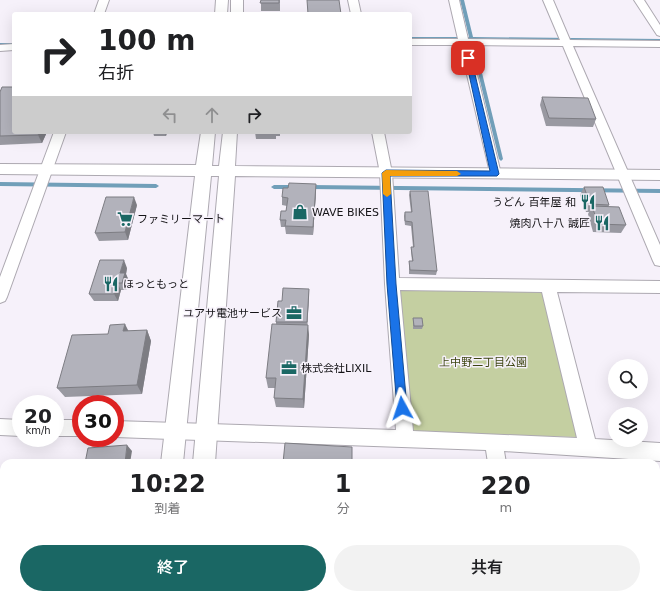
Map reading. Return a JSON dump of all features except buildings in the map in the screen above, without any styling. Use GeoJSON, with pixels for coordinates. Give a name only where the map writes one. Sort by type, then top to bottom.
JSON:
{"type":"FeatureCollection","features":[{"type":"Feature","properties":{"kind":"street"},"geometry":{"type":"LineString","coordinates":[[100,12],[104,0]]}},
{"type":"Feature","properties":{"kind":"street"},"geometry":{"type":"LineString","coordinates":[[221,12],[222,0]]}},
{"type":"Feature","properties":{"kind":"street"},"geometry":{"type":"LineString","coordinates":[[237,12],[238,0]]}},
{"type":"Feature","properties":{"kind":"street"},"geometry":{"type":"LineString","coordinates":[[353,0],[356,12]]}},
{"type":"Feature","properties":{"kind":"street"},"geometry":{"type":"LineString","coordinates":[[454,0],[467,41],[495,174]]}},
{"type":"Feature","properties":{"kind":"street"},"geometry":{"type":"LineString","coordinates":[[548,0],[660,261]]}},
{"type":"Feature","properties":{"kind":"street"},"geometry":{"type":"LineString","coordinates":[[639,0],[660,33]]}},
{"type":"Feature","properties":{"kind":"street"},"geometry":{"type":"LineString","coordinates":[[412,42],[566,40],[660,44]]}},
{"type":"Feature","properties":{"kind":"street"},"geometry":{"type":"LineString","coordinates":[[0,48],[12,47]]}},
{"type":"Feature","properties":{"kind":"street"},"geometry":{"type":"LineString","coordinates":[[0,297],[3,280],[44,180],[59,134]]}},
{"type":"Feature","properties":{"kind":"street"},"geometry":{"type":"LineString","coordinates":[[172,459],[208,134]]}},
{"type":"Feature","properties":{"kind":"street"},"geometry":{"type":"LineString","coordinates":[[204,459],[230,134]]}},
{"type":"Feature","properties":{"kind":"street"},"geometry":{"type":"LineString","coordinates":[[378,134],[386,183],[392,284],[405,439]]}},
{"type":"Feature","properties":{"kind":"street"},"geometry":{"type":"LineString","coordinates":[[0,169],[44,180],[203,171],[228,171],[386,183],[495,174],[628,186],[660,175]]}},
{"type":"Feature","properties":{"kind":"street"},"geometry":{"type":"LineString","coordinates":[[392,284],[660,287]]}},
{"type":"Feature","properties":{"kind":"street"},"geometry":{"type":"LineString","coordinates":[[548,286],[588,448]]}},
{"type":"Feature","properties":{"kind":"street"},"geometry":{"type":"LineString","coordinates":[[0,427],[12,428]]}},
{"type":"Feature","properties":{"kind":"street"},"geometry":{"type":"LineString","coordinates":[[124,429],[494,442],[660,452]]}},
{"type":"Feature","properties":{"kind":"street"},"geometry":{"type":"LineString","coordinates":[[494,442],[496,459]]}},
{"type":"Feature","properties":{"kind":"green space","name":"上中野二丁目公園"},"geometry":{"type":"Polygon","coordinates":[[[400,288],[543,291],[577,437],[411,434],[400,288]]]}},
{"type":"Feature","properties":{"kind":"waterway"},"geometry":{"type":"LineString","coordinates":[[462,0],[471,38]]}},
{"type":"Feature","properties":{"kind":"waterway"},"geometry":{"type":"LineString","coordinates":[[412,38],[471,38]]}},
{"type":"Feature","properties":{"kind":"waterway"},"geometry":{"type":"LineString","coordinates":[[471,38],[660,40]]}},
{"type":"Feature","properties":{"kind":"waterway"},"geometry":{"type":"LineString","coordinates":[[471,38],[501,159]]}},
{"type":"Feature","properties":{"kind":"waterway"},"geometry":{"type":"LineString","coordinates":[[0,44],[12,44]]}},
{"type":"Feature","properties":{"kind":"waterway"},"geometry":{"type":"LineString","coordinates":[[0,184],[156,186]]}},
{"type":"Feature","properties":{"kind":"waterway"},"geometry":{"type":"LineString","coordinates":[[274,187],[296,187]]}},
{"type":"Feature","properties":{"kind":"waterway"},"geometry":{"type":"LineString","coordinates":[[310,187],[660,191]]}},
{"type":"Feature","properties":{"kind":"slow traffic"},"geometry":{"type":"LineString","coordinates":[[387,194],[386,173],[457,174]]}},
{"type":"Feature","properties":{"kind":"place","name":"うどん 百年屋 和"},"geometry":{"type":"Point","coordinates":[588,202]}},
{"type":"Feature","properties":{"kind":"place","name":"WAVE BIKES"},"geometry":{"type":"Point","coordinates":[300,212]}},
{"type":"Feature","properties":{"kind":"place","name":"ファミリーマート"},"geometry":{"type":"Point","coordinates":[125,219]}},
{"type":"Feature","properties":{"kind":"place","name":"焼肉八十八 誠匠"},"geometry":{"type":"Point","coordinates":[602,223]}},
{"type":"Feature","properties":{"kind":"place","name":"ほっともっと"},"geometry":{"type":"Point","coordinates":[111,284]}},
{"type":"Feature","properties":{"kind":"place","name":"ユアサ電池サービス"},"geometry":{"type":"Point","coordinates":[294,313]}},
{"type":"Feature","properties":{"kind":"place","name":"株式会社LIXIL"},"geometry":{"type":"Point","coordinates":[289,368]}},
{"type":"Feature","properties":{"kind":"route"},"geometry":{"type":"LineString","coordinates":[[402,408],[392,284],[386,173],[495,174],[468,58]]}}]}
